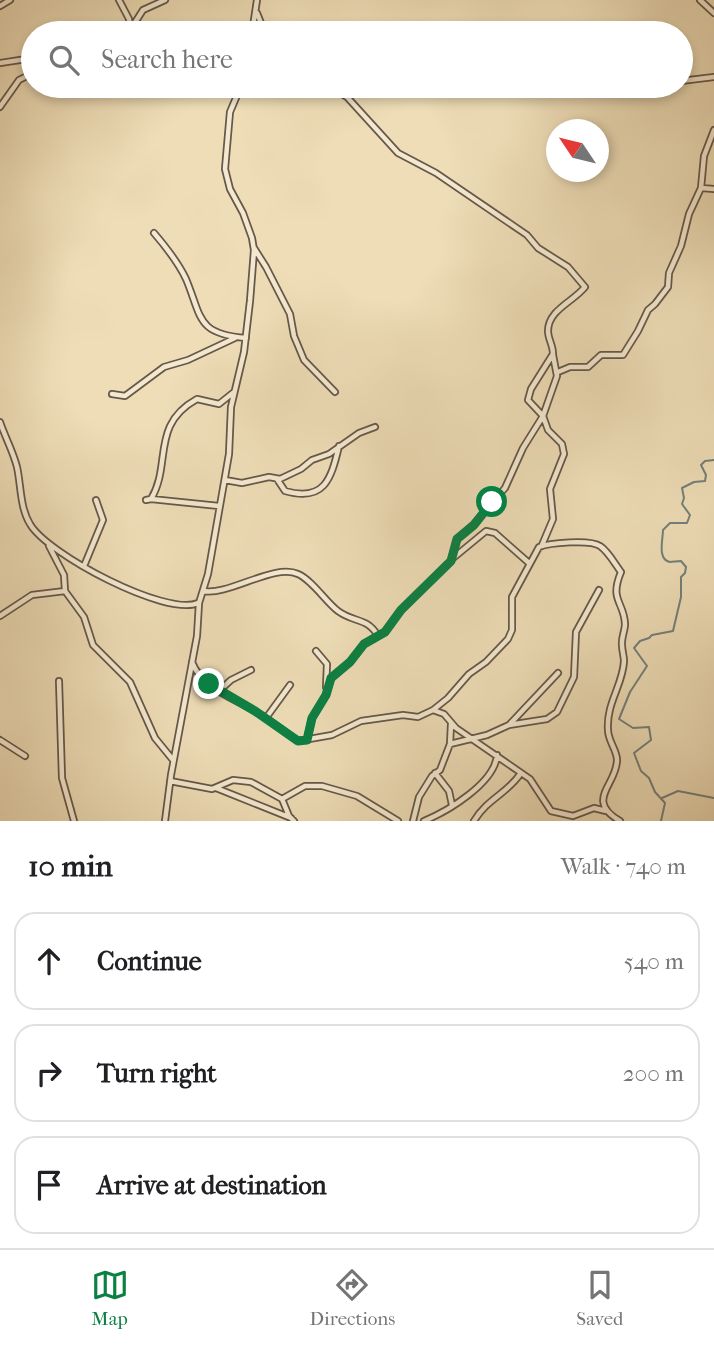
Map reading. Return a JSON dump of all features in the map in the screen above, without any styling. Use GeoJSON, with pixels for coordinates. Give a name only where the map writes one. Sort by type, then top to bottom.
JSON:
{"type":"FeatureCollection","features":[{"type":"Feature","properties":{"kind":"street"},"geometry":{"type":"LineString","coordinates":[[0,6],[10,0]]}},
{"type":"Feature","properties":{"kind":"street"},"geometry":{"type":"LineString","coordinates":[[119,0],[129,21]]}},
{"type":"Feature","properties":{"kind":"street"},"geometry":{"type":"LineString","coordinates":[[135,21],[143,10],[165,0]]}},
{"type":"Feature","properties":{"kind":"street"},"geometry":{"type":"LineString","coordinates":[[254,21],[257,0]]}},
{"type":"Feature","properties":{"kind":"street"},"geometry":{"type":"LineString","coordinates":[[699,0],[714,13]]}},
{"type":"Feature","properties":{"kind":"street"},"geometry":{"type":"LineString","coordinates":[[257,9],[261,21]]}},
{"type":"Feature","properties":{"kind":"street"},"geometry":{"type":"LineString","coordinates":[[0,63],[21,60]]}},
{"type":"Feature","properties":{"kind":"street"},"geometry":{"type":"LineString","coordinates":[[693,80],[714,77]]}},
{"type":"Feature","properties":{"kind":"street"},"geometry":{"type":"LineString","coordinates":[[0,107],[21,79]]}},
{"type":"Feature","properties":{"kind":"street"},"geometry":{"type":"LineString","coordinates":[[236,98],[230,112],[226,179],[243,214],[253,247],[267,267],[290,314],[294,336],[304,360],[335,392]]}},
{"type":"Feature","properties":{"kind":"street"},"geometry":{"type":"LineString","coordinates":[[348,98],[398,153],[436,173],[527,235],[538,248],[568,267],[585,287],[552,318],[548,332],[558,372],[555,387],[542,416],[505,488],[474,525],[457,539],[451,560]]}},
{"type":"Feature","properties":{"kind":"street"},"geometry":{"type":"LineString","coordinates":[[558,372],[588,367],[601,355],[622,355],[648,310],[668,287],[669,273],[701,188],[704,156],[714,130]]}},
{"type":"Feature","properties":{"kind":"street"},"geometry":{"type":"LineString","coordinates":[[701,188],[714,189]]}},
{"type":"Feature","properties":{"kind":"street"},"geometry":{"type":"LineString","coordinates":[[154,233],[183,273],[198,313],[208,328],[224,336],[246,338]]}},
{"type":"Feature","properties":{"kind":"street"},"geometry":{"type":"LineString","coordinates":[[164,820],[197,636],[198,603],[203,591],[225,480],[231,408],[246,338],[253,247]]}},
{"type":"Feature","properties":{"kind":"street"},"geometry":{"type":"LineString","coordinates":[[112,394],[125,396],[164,367],[196,357],[235,338]]}},
{"type":"Feature","properties":{"kind":"street"},"geometry":{"type":"LineString","coordinates":[[192,662],[196,673],[219,691],[266,718],[298,741],[332,735],[361,721],[418,717],[433,710],[448,698],[469,674],[486,662],[508,639],[512,630],[512,597],[529,563],[542,545],[553,519],[551,489],[564,454],[562,444],[548,430],[542,416],[527,400],[553,354]]}},
{"type":"Feature","properties":{"kind":"street"},"geometry":{"type":"LineString","coordinates":[[219,506],[148,499],[158,481],[164,444],[172,422],[181,410],[197,399],[219,404],[235,392]]}},
{"type":"Feature","properties":{"kind":"street"},"geometry":{"type":"LineString","coordinates":[[0,422],[16,465],[26,518],[34,531],[49,545],[119,586],[149,597],[188,606],[198,603]]}},
{"type":"Feature","properties":{"kind":"street"},"geometry":{"type":"LineString","coordinates":[[225,480],[242,482],[277,478],[301,469],[359,433],[375,427]]}},
{"type":"Feature","properties":{"kind":"street"},"geometry":{"type":"LineString","coordinates":[[277,478],[285,491],[312,494],[329,480],[339,446]]}},
{"type":"Feature","properties":{"kind":"street"},"geometry":{"type":"LineString","coordinates":[[85,566],[103,520],[96,500]]}},
{"type":"Feature","properties":{"kind":"street"},"geometry":{"type":"LineString","coordinates":[[307,740],[312,718],[326,695],[331,678],[350,662],[364,644],[385,632],[412,598],[481,534],[491,531],[529,563]]}},
{"type":"Feature","properties":{"kind":"street"},"geometry":{"type":"LineString","coordinates":[[542,545],[587,542],[599,545],[621,572],[615,587],[618,606],[625,622],[622,645],[624,661],[608,711],[608,732],[617,755],[617,763],[603,799],[607,811]]}},
{"type":"Feature","properties":{"kind":"street"},"geometry":{"type":"LineString","coordinates":[[49,545],[64,575],[65,591],[84,618],[93,646],[130,682],[155,738],[174,760]]}},
{"type":"Feature","properties":{"kind":"street"},"geometry":{"type":"LineString","coordinates":[[203,591],[217,592],[272,575],[293,572],[307,580],[343,615],[372,626],[378,636]]}},
{"type":"Feature","properties":{"kind":"street"},"geometry":{"type":"LineString","coordinates":[[509,725],[547,719],[557,712],[574,677],[576,632],[599,590]]}},
{"type":"Feature","properties":{"kind":"street"},"geometry":{"type":"LineString","coordinates":[[0,615],[32,595],[65,591]]}},
{"type":"Feature","properties":{"kind":"street"},"geometry":{"type":"LineString","coordinates":[[316,651],[327,664],[326,695]]}},
{"type":"Feature","properties":{"kind":"street"},"geometry":{"type":"LineString","coordinates":[[219,691],[231,680],[251,670]]}},
{"type":"Feature","properties":{"kind":"street"},"geometry":{"type":"LineString","coordinates":[[450,744],[492,734],[509,725],[558,673]]}},
{"type":"Feature","properties":{"kind":"street"},"geometry":{"type":"LineString","coordinates":[[59,681],[61,778],[74,821]]}},
{"type":"Feature","properties":{"kind":"street"},"geometry":{"type":"LineString","coordinates":[[266,718],[290,685]]}},
{"type":"Feature","properties":{"kind":"street"},"geometry":{"type":"LineString","coordinates":[[433,710],[444,715],[451,723],[530,779],[551,811],[573,816],[594,808],[607,811],[620,821]]}},
{"type":"Feature","properties":{"kind":"street"},"geometry":{"type":"LineString","coordinates":[[413,821],[419,797],[435,773],[440,770],[450,744],[451,723]]}},
{"type":"Feature","properties":{"kind":"street"},"geometry":{"type":"LineString","coordinates":[[0,740],[25,756]]}},
{"type":"Feature","properties":{"kind":"street"},"geometry":{"type":"LineString","coordinates":[[424,821],[452,805],[485,780],[496,764],[497,755]]}},
{"type":"Feature","properties":{"kind":"street"},"geometry":{"type":"LineString","coordinates":[[435,773],[449,791],[452,805]]}},
{"type":"Feature","properties":{"kind":"street"},"geometry":{"type":"LineString","coordinates":[[474,821],[486,803],[510,787],[521,773]]}},
{"type":"Feature","properties":{"kind":"street"},"geometry":{"type":"LineString","coordinates":[[170,780],[215,788],[293,820]]}},
{"type":"Feature","properties":{"kind":"street"},"geometry":{"type":"LineString","coordinates":[[215,788],[233,780],[247,781],[282,799],[293,820]]}},
{"type":"Feature","properties":{"kind":"street"},"geometry":{"type":"LineString","coordinates":[[282,799],[305,786],[322,786],[357,796],[398,821]]}},
{"type":"Feature","properties":{"kind":"waterway"},"geometry":{"type":"LineString","coordinates":[[661,821],[665,803],[655,792],[649,778],[641,771],[634,753],[651,740],[649,727],[633,728],[619,719],[630,692],[647,666],[634,648],[640,641],[652,635],[673,631],[681,597],[681,577],[686,567],[681,561],[670,562],[663,557],[663,530],[670,523],[687,523],[690,515],[682,504],[682,488],[694,482],[705,481],[706,475],[701,465],[705,461],[714,460]]}},
{"type":"Feature","properties":{"kind":"waterway"},"geometry":{"type":"LineString","coordinates":[[662,798],[678,791],[714,798]]}},
{"type":"Feature","properties":{"kind":"route"},"geometry":{"type":"LineString","coordinates":[[209,684],[298,741],[307,740],[309,725],[326,695],[331,678],[350,662],[364,644],[385,632],[401,610],[451,561],[457,539],[474,525],[492,502]]}}]}
